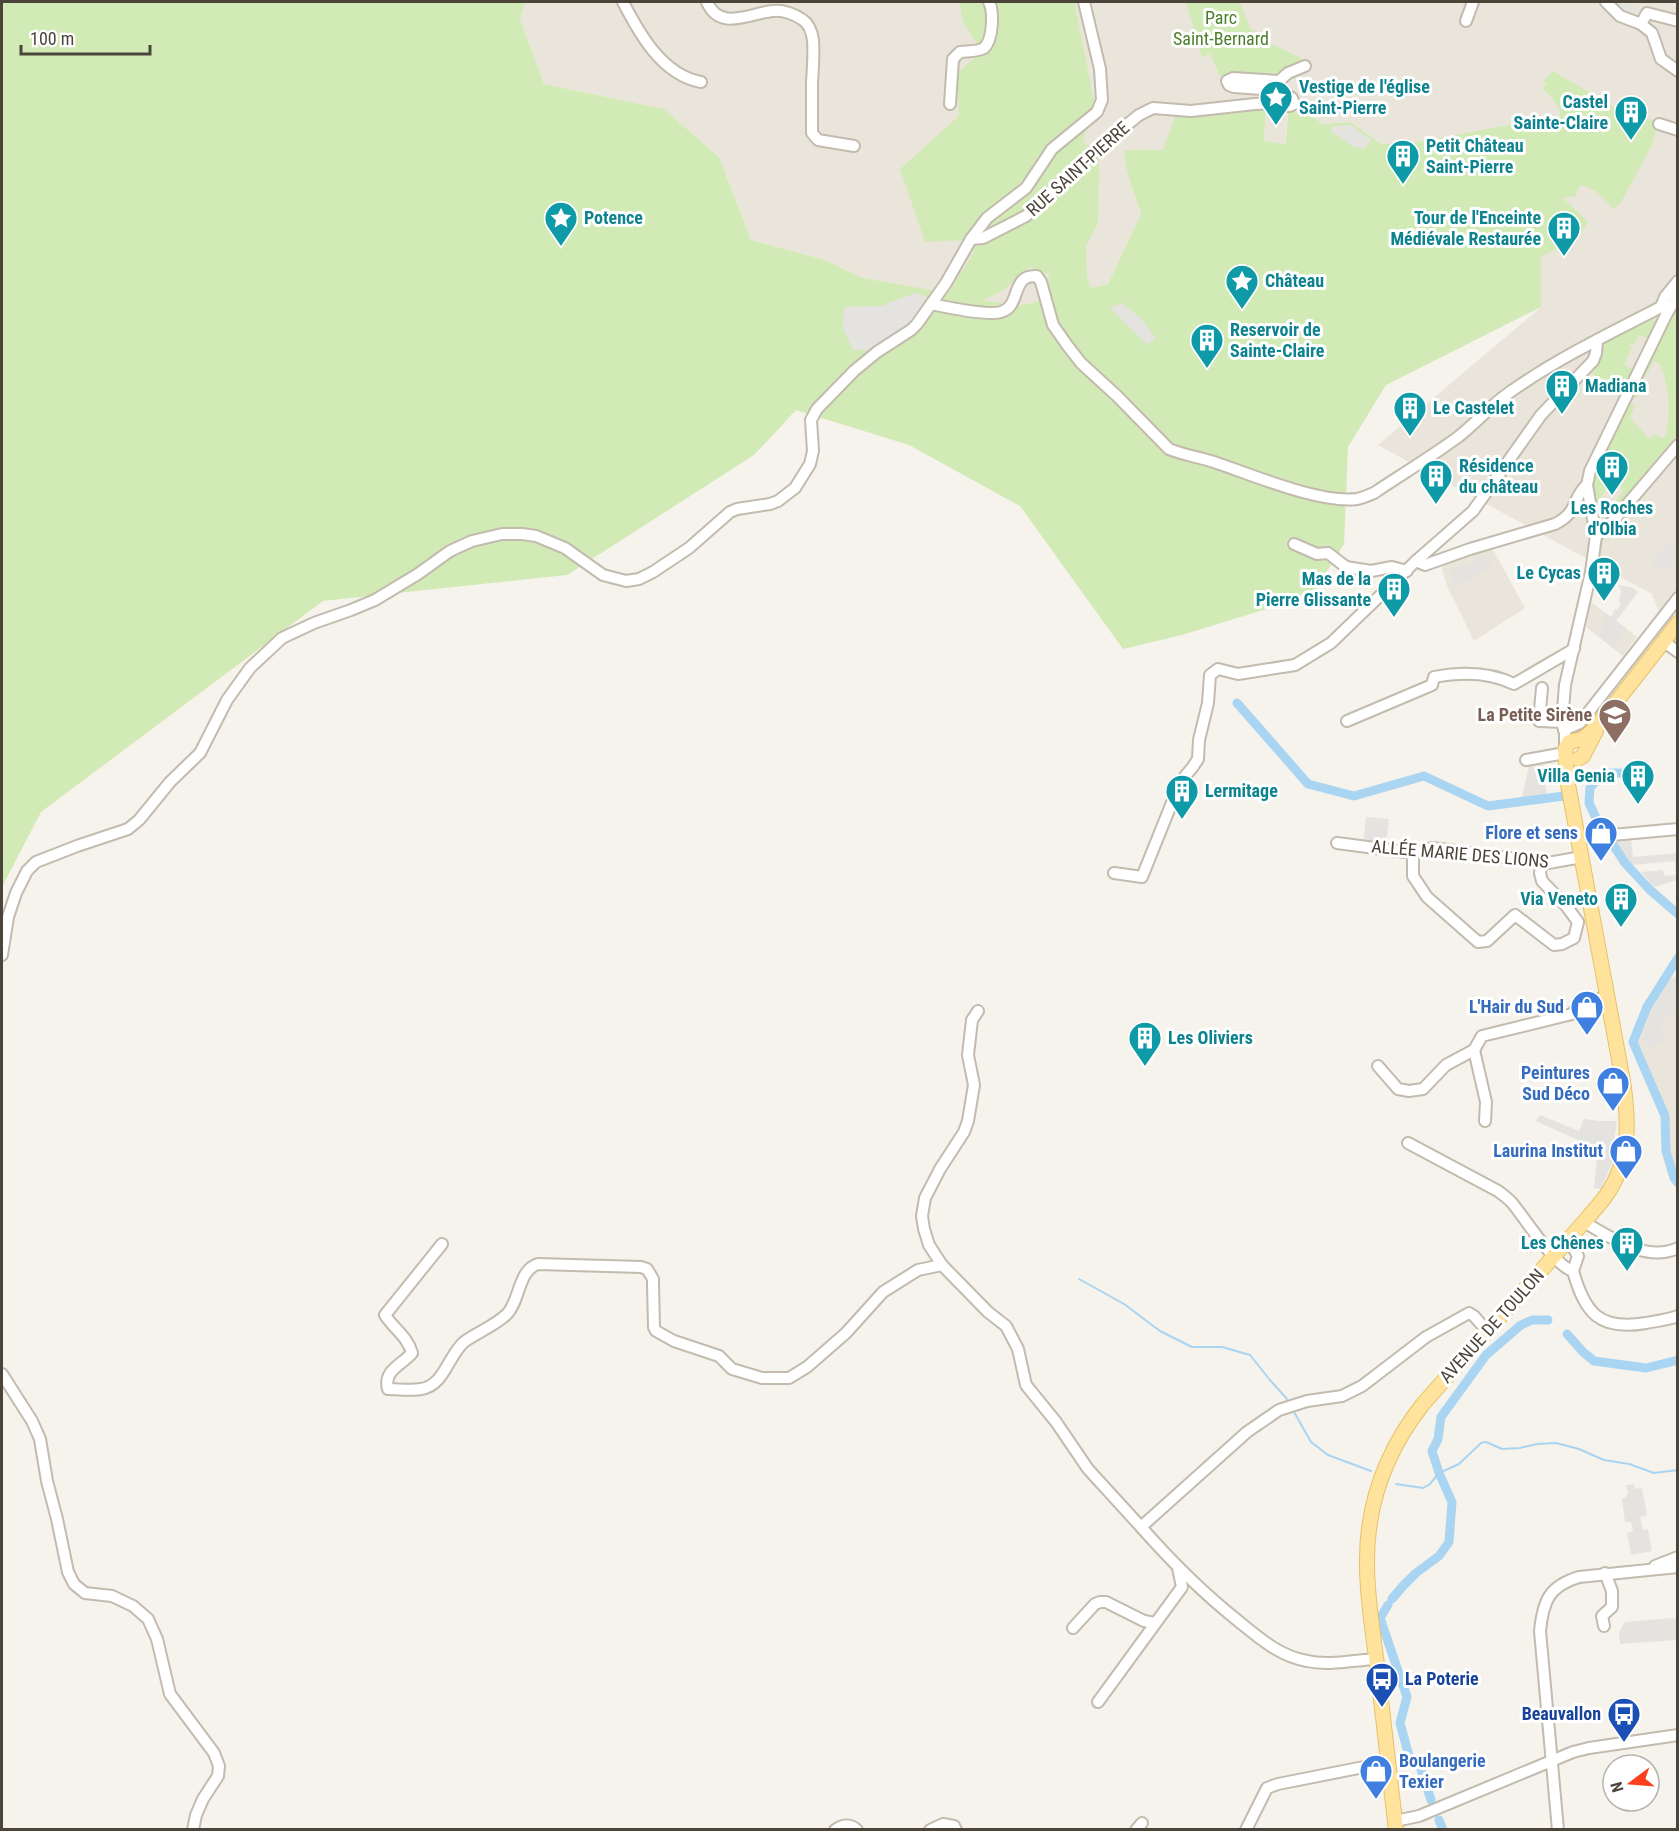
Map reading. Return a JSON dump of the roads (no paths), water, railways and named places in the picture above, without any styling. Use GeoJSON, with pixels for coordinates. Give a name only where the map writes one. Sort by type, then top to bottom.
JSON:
{"type":"FeatureCollection","features":[{"type":"Feature","properties":{"kind":"main road"},"geometry":{"type":"LineString","coordinates":[[1570,743],[1590,734],[1677,623]]}},
{"type":"Feature","properties":{"kind":"main road","name":"AVENUE DE TOULON"},"geometry":{"type":"LineString","coordinates":[[1395,1825],[1367,1577],[1370,1516],[1383,1471],[1408,1423],[1606,1195],[1626,1148],[1628,1114],[1567,779],[1570,743]]}},
{"type":"Feature","properties":{"kind":"street"},"geometry":{"type":"LineString","coordinates":[[623,2],[640,34],[660,58],[690,80],[701,82]]}},
{"type":"Feature","properties":{"kind":"street"},"geometry":{"type":"LineString","coordinates":[[707,2],[714,12],[727,19],[744,18],[773,11],[791,13],[804,20],[808,24],[813,47],[812,133],[818,140],[854,147]]}},
{"type":"Feature","properties":{"kind":"street"},"geometry":{"type":"LineString","coordinates":[[950,104],[953,59],[960,52],[980,50],[985,47],[991,37],[992,6],[989,2]]}},
{"type":"Feature","properties":{"kind":"street"},"geometry":{"type":"LineString","coordinates":[[2,955],[8,917],[27,871],[36,862],[128,829],[139,820],[170,782],[200,753],[227,700],[250,668],[282,638],[375,600],[460,545],[471,541],[502,534],[536,536],[566,548],[603,575],[626,581],[653,573],[689,548],[730,512],[770,504],[785,498],[795,488],[810,464],[813,452],[811,420],[817,409],[854,370],[911,330],[931,304],[971,239],[987,218],[1026,188],[1052,150],[1096,112],[1102,100],[1100,69],[1084,2]]}},
{"type":"Feature","properties":{"kind":"street"},"geometry":{"type":"LineString","coordinates":[[1466,21],[1473,2]]}},
{"type":"Feature","properties":{"kind":"street"},"geometry":{"type":"LineString","coordinates":[[1606,2],[1620,16],[1646,26],[1655,37],[1661,59],[1677,70]]}},
{"type":"Feature","properties":{"kind":"street"},"geometry":{"type":"LineString","coordinates":[[1641,24],[1647,13],[1677,21]]}},
{"type":"Feature","properties":{"kind":"street","name":"RUE SAINT-PIERRE"},"geometry":{"type":"LineString","coordinates":[[971,239],[983,238],[1026,216],[1093,152],[1139,115],[1153,108],[1191,111],[1272,103],[1289,106],[1294,104],[1292,98],[1274,90],[1234,87],[1229,86],[1227,81],[1233,78],[1279,81],[1288,73],[1305,66]]}},
{"type":"Feature","properties":{"kind":"street"},"geometry":{"type":"LineString","coordinates":[[1659,124],[1677,130]]}},
{"type":"Feature","properties":{"kind":"street"},"geometry":{"type":"LineString","coordinates":[[931,304],[985,313],[1001,312],[1009,308],[1022,280],[1029,275],[1037,276],[1049,305],[1053,324],[1081,363],[1118,396],[1169,449],[1306,493],[1344,500],[1359,499],[1374,493],[1460,436],[1511,391],[1596,340],[1665,309]]}},
{"type":"Feature","properties":{"kind":"street"},"geometry":{"type":"LineString","coordinates":[[1665,309],[1665,297],[1677,281]]}},
{"type":"Feature","properties":{"kind":"street"},"geometry":{"type":"LineString","coordinates":[[1570,743],[1565,685],[1591,572],[1596,536],[1587,485],[1590,471],[1665,309],[1677,296]]}},
{"type":"Feature","properties":{"kind":"street"},"geometry":{"type":"LineString","coordinates":[[1114,873],[1142,877],[1171,805],[1186,775],[1198,759],[1199,740],[1208,703],[1210,675],[1218,669],[1238,674],[1295,665],[1331,643],[1416,561],[1473,511],[1541,416],[1593,362],[1596,340]]}},
{"type":"Feature","properties":{"kind":"street"},"geometry":{"type":"LineString","coordinates":[[1596,536],[1613,521],[1677,445]]}},
{"type":"Feature","properties":{"kind":"street"},"geometry":{"type":"LineString","coordinates":[[1416,561],[1425,565],[1555,524],[1571,513],[1581,490],[1587,485]]}},
{"type":"Feature","properties":{"kind":"street"},"geometry":{"type":"LineString","coordinates":[[1294,544],[1317,554],[1328,553],[1346,567],[1371,571],[1392,567],[1407,571]]}},
{"type":"Feature","properties":{"kind":"street"},"geometry":{"type":"LineString","coordinates":[[1526,760],[1570,743],[1580,723],[1677,598]]}},
{"type":"Feature","properties":{"kind":"street"},"geometry":{"type":"LineString","coordinates":[[1664,641],[1677,652]]}},
{"type":"Feature","properties":{"kind":"street"},"geometry":{"type":"LineString","coordinates":[[1347,722],[1432,685],[1434,677],[1451,674],[1488,676],[1502,678],[1514,684],[1574,649]]}},
{"type":"Feature","properties":{"kind":"street"},"geometry":{"type":"LineString","coordinates":[[1542,688],[1539,721],[1570,743]]}},
{"type":"Feature","properties":{"kind":"street"},"geometry":{"type":"LineString","coordinates":[[1579,838],[1677,829]]}},
{"type":"Feature","properties":{"kind":"street","name":"ALLÉE MARIE DES LIONS"},"geometry":{"type":"LineString","coordinates":[[1337,843],[1413,853],[1432,848],[1548,863],[1582,857]]}},
{"type":"Feature","properties":{"kind":"street"},"geometry":{"type":"LineString","coordinates":[[1413,853],[1413,876],[1427,897],[1478,942],[1487,941],[1515,915],[1554,945],[1562,944],[1574,938],[1578,922],[1568,907],[1542,881],[1540,873],[1542,862]]}},
{"type":"Feature","properties":{"kind":"street"},"geometry":{"type":"LineString","coordinates":[[1378,1066],[1398,1089],[1409,1091],[1423,1089],[1446,1065],[1474,1050],[1482,1036],[1572,1014],[1577,1008],[1607,996]]}},
{"type":"Feature","properties":{"kind":"street"},"geometry":{"type":"LineString","coordinates":[[978,1011],[972,1020],[968,1055],[974,1085],[968,1120],[964,1132],[925,1198],[922,1216],[929,1245],[942,1265],[988,1312],[1006,1326],[1018,1349],[1026,1385],[1056,1422],[1088,1469],[1178,1568],[1205,1594],[1267,1645],[1288,1656],[1320,1663],[1376,1659]]}},
{"type":"Feature","properties":{"kind":"street"},"geometry":{"type":"LineString","coordinates":[[1474,1050],[1486,1102],[1485,1121]]}},
{"type":"Feature","properties":{"kind":"street"},"geometry":{"type":"LineString","coordinates":[[1408,1143],[1498,1191],[1510,1202],[1554,1256],[1567,1269],[1574,1271]]}},
{"type":"Feature","properties":{"kind":"street"},"geometry":{"type":"LineString","coordinates":[[1584,1222],[1638,1250],[1658,1252],[1676,1250]]}},
{"type":"Feature","properties":{"kind":"street"},"geometry":{"type":"LineString","coordinates":[[1569,1240],[1578,1256],[1574,1271],[1580,1294],[1588,1308],[1599,1317],[1618,1326],[1677,1316]]}},
{"type":"Feature","properties":{"kind":"street"},"geometry":{"type":"LineString","coordinates":[[442,1244],[384,1315],[410,1343],[412,1353],[389,1374],[386,1382],[388,1389],[413,1390],[431,1386],[462,1344],[507,1314],[523,1280],[533,1266],[538,1264],[647,1269],[653,1279],[656,1331],[674,1341],[719,1356],[732,1369],[762,1378],[789,1378],[807,1367],[846,1333],[882,1292],[918,1270],[942,1265]]}},
{"type":"Feature","properties":{"kind":"street"},"geometry":{"type":"LineString","coordinates":[[1141,1527],[1247,1432],[1279,1410],[1307,1401],[1342,1396],[1362,1386],[1426,1337],[1469,1313],[1488,1331]]}},
{"type":"Feature","properties":{"kind":"street"},"geometry":{"type":"LineString","coordinates":[[2,1374],[32,1421],[40,1439],[46,1481],[68,1572],[74,1584],[85,1593],[112,1596],[133,1605],[148,1619],[157,1639],[170,1694],[214,1754],[219,1766],[218,1776],[200,1807],[193,1830]]}},
{"type":"Feature","properties":{"kind":"street"},"geometry":{"type":"LineString","coordinates":[[1644,1570],[1677,1557]]}},
{"type":"Feature","properties":{"kind":"street"},"geometry":{"type":"LineString","coordinates":[[1558,1830],[1540,1630],[1544,1607],[1555,1589],[1579,1577],[1677,1567]]}},
{"type":"Feature","properties":{"kind":"street"},"geometry":{"type":"LineString","coordinates":[[1098,1702],[1182,1587],[1178,1568]]}},
{"type":"Feature","properties":{"kind":"street"},"geometry":{"type":"LineString","coordinates":[[1604,1626],[1602,1616],[1612,1607],[1612,1591],[1605,1573]]}},
{"type":"Feature","properties":{"kind":"street"},"geometry":{"type":"LineString","coordinates":[[1073,1628],[1095,1604],[1100,1602],[1106,1602],[1144,1621],[1155,1623]]}},
{"type":"Feature","properties":{"kind":"street"},"geometry":{"type":"LineString","coordinates":[[1395,1825],[1553,1759],[1589,1748],[1677,1735]]}},
{"type":"Feature","properties":{"kind":"street"},"geometry":{"type":"LineString","coordinates":[[1246,1830],[1267,1788],[1389,1762]]}},
{"type":"Feature","properties":{"kind":"street"},"geometry":{"type":"LineString","coordinates":[[835,1830],[847,1824],[857,1830]]}},
{"type":"Feature","properties":{"kind":"street"},"geometry":{"type":"LineString","coordinates":[[930,1830],[942,1824],[954,1826],[956,1830]]}},
{"type":"Feature","properties":{"kind":"waterway"},"geometry":{"type":"LineString","coordinates":[[1237,703],[1308,784],[1354,796],[1424,776],[1488,806],[1564,796]]}},
{"type":"Feature","properties":{"kind":"waterway"},"geometry":{"type":"LineString","coordinates":[[1646,776],[1605,773],[1590,788],[1589,803],[1597,820],[1625,863],[1650,890],[1678,914]]}},
{"type":"Feature","properties":{"kind":"waterway"},"geometry":{"type":"LineString","coordinates":[[1678,958],[1647,1007],[1633,1042],[1665,1116],[1666,1151],[1674,1178],[1678,1183]]}},
{"type":"Feature","properties":{"kind":"waterway"},"geometry":{"type":"LineString","coordinates":[[1079,1279],[1124,1304],[1160,1331],[1192,1347],[1222,1347],[1250,1355],[1287,1399]]}},
{"type":"Feature","properties":{"kind":"waterway"},"geometry":{"type":"LineString","coordinates":[[1392,1599],[1416,1573],[1439,1556],[1449,1542],[1452,1502],[1432,1451],[1438,1439],[1441,1417],[1486,1355],[1521,1325],[1532,1320],[1548,1320]]}},
{"type":"Feature","properties":{"kind":"waterway"},"geometry":{"type":"LineString","coordinates":[[1567,1334],[1594,1361],[1646,1368],[1678,1360]]}},
{"type":"Feature","properties":{"kind":"waterway"},"geometry":{"type":"LineString","coordinates":[[1294,1412],[1311,1442],[1328,1455],[1371,1471]]}},
{"type":"Feature","properties":{"kind":"waterway"},"geometry":{"type":"LineString","coordinates":[[1396,1484],[1423,1488],[1430,1484],[1439,1473],[1459,1464],[1481,1443],[1486,1442],[1502,1449],[1556,1443],[1579,1449],[1604,1460],[1629,1464],[1654,1473],[1678,1470]]}},
{"type":"Feature","properties":{"kind":"waterway"},"geometry":{"type":"LineString","coordinates":[[1388,1605],[1380,1618],[1407,1697],[1400,1723],[1409,1756],[1419,1763],[1431,1800]]}},
{"type":"Feature","properties":{"kind":"waterway"},"geometry":{"type":"LineString","coordinates":[[1439,1820],[1443,1830]]}},
{"type":"Feature","properties":{"kind":"place","name":"Vestige de l'église Saint-Pierre"},"geometry":{"type":"Point","coordinates":[1276,126]}},
{"type":"Feature","properties":{"kind":"place","name":"Castel Sainte-Claire"},"geometry":{"type":"Point","coordinates":[1631,141]}},
{"type":"Feature","properties":{"kind":"place","name":"Petit Château Saint-Pierre"},"geometry":{"type":"Point","coordinates":[1403,185]}},
{"type":"Feature","properties":{"kind":"place","name":"Potence"},"geometry":{"type":"Point","coordinates":[561,247]}},
{"type":"Feature","properties":{"kind":"place","name":"Tour de l'Enceinte Médiévale Restaurée"},"geometry":{"type":"Point","coordinates":[1564,257]}},
{"type":"Feature","properties":{"kind":"place","name":"Château"},"geometry":{"type":"Point","coordinates":[1242,310]}},
{"type":"Feature","properties":{"kind":"place","name":"Reservoir de Sainte-Claire"},"geometry":{"type":"Point","coordinates":[1207,369]}},
{"type":"Feature","properties":{"kind":"place","name":"Madiana"},"geometry":{"type":"Point","coordinates":[1562,415]}},
{"type":"Feature","properties":{"kind":"place","name":"Le Castelet"},"geometry":{"type":"Point","coordinates":[1410,437]}},
{"type":"Feature","properties":{"kind":"place","name":"Les Roches d'Olbia"},"geometry":{"type":"Point","coordinates":[1612,496]}},
{"type":"Feature","properties":{"kind":"place","name":"Résidence du château"},"geometry":{"type":"Point","coordinates":[1436,505]}},
{"type":"Feature","properties":{"kind":"place","name":"Le Cycas"},"geometry":{"type":"Point","coordinates":[1604,602]}},
{"type":"Feature","properties":{"kind":"place","name":"Mas de la Pierre Glissante"},"geometry":{"type":"Point","coordinates":[1394,618]}},
{"type":"Feature","properties":{"kind":"place","name":"La Petite Sirène"},"geometry":{"type":"Point","coordinates":[1615,744]}},
{"type":"Feature","properties":{"kind":"place","name":"Villa Genia"},"geometry":{"type":"Point","coordinates":[1638,805]}},
{"type":"Feature","properties":{"kind":"place","name":"Lermitage"},"geometry":{"type":"Point","coordinates":[1182,820]}},
{"type":"Feature","properties":{"kind":"place","name":"Flore et sens"},"geometry":{"type":"Point","coordinates":[1601,862]}},
{"type":"Feature","properties":{"kind":"place","name":"Via Veneto"},"geometry":{"type":"Point","coordinates":[1621,928]}},
{"type":"Feature","properties":{"kind":"place","name":"L'Hair du Sud"},"geometry":{"type":"Point","coordinates":[1587,1036]}},
{"type":"Feature","properties":{"kind":"place","name":"Les Oliviers"},"geometry":{"type":"Point","coordinates":[1145,1067]}},
{"type":"Feature","properties":{"kind":"place","name":"Peintures Sud Déco"},"geometry":{"type":"Point","coordinates":[1613,1112]}},
{"type":"Feature","properties":{"kind":"place","name":"Laurina Institut"},"geometry":{"type":"Point","coordinates":[1626,1180]}},
{"type":"Feature","properties":{"kind":"place","name":"Les Chênes"},"geometry":{"type":"Point","coordinates":[1627,1272]}},
{"type":"Feature","properties":{"kind":"place","name":"La Poterie"},"geometry":{"type":"Point","coordinates":[1382,1708]}},
{"type":"Feature","properties":{"kind":"place","name":"Beauvallon"},"geometry":{"type":"Point","coordinates":[1624,1743]}},
{"type":"Feature","properties":{"kind":"place","name":"Boulangerie Texier"},"geometry":{"type":"Point","coordinates":[1376,1800]}},
{"type":"Feature","properties":{"kind":"park label","name":"Parc Saint-Bernard"},"geometry":{"type":"Point","coordinates":[1221,28]}}]}
